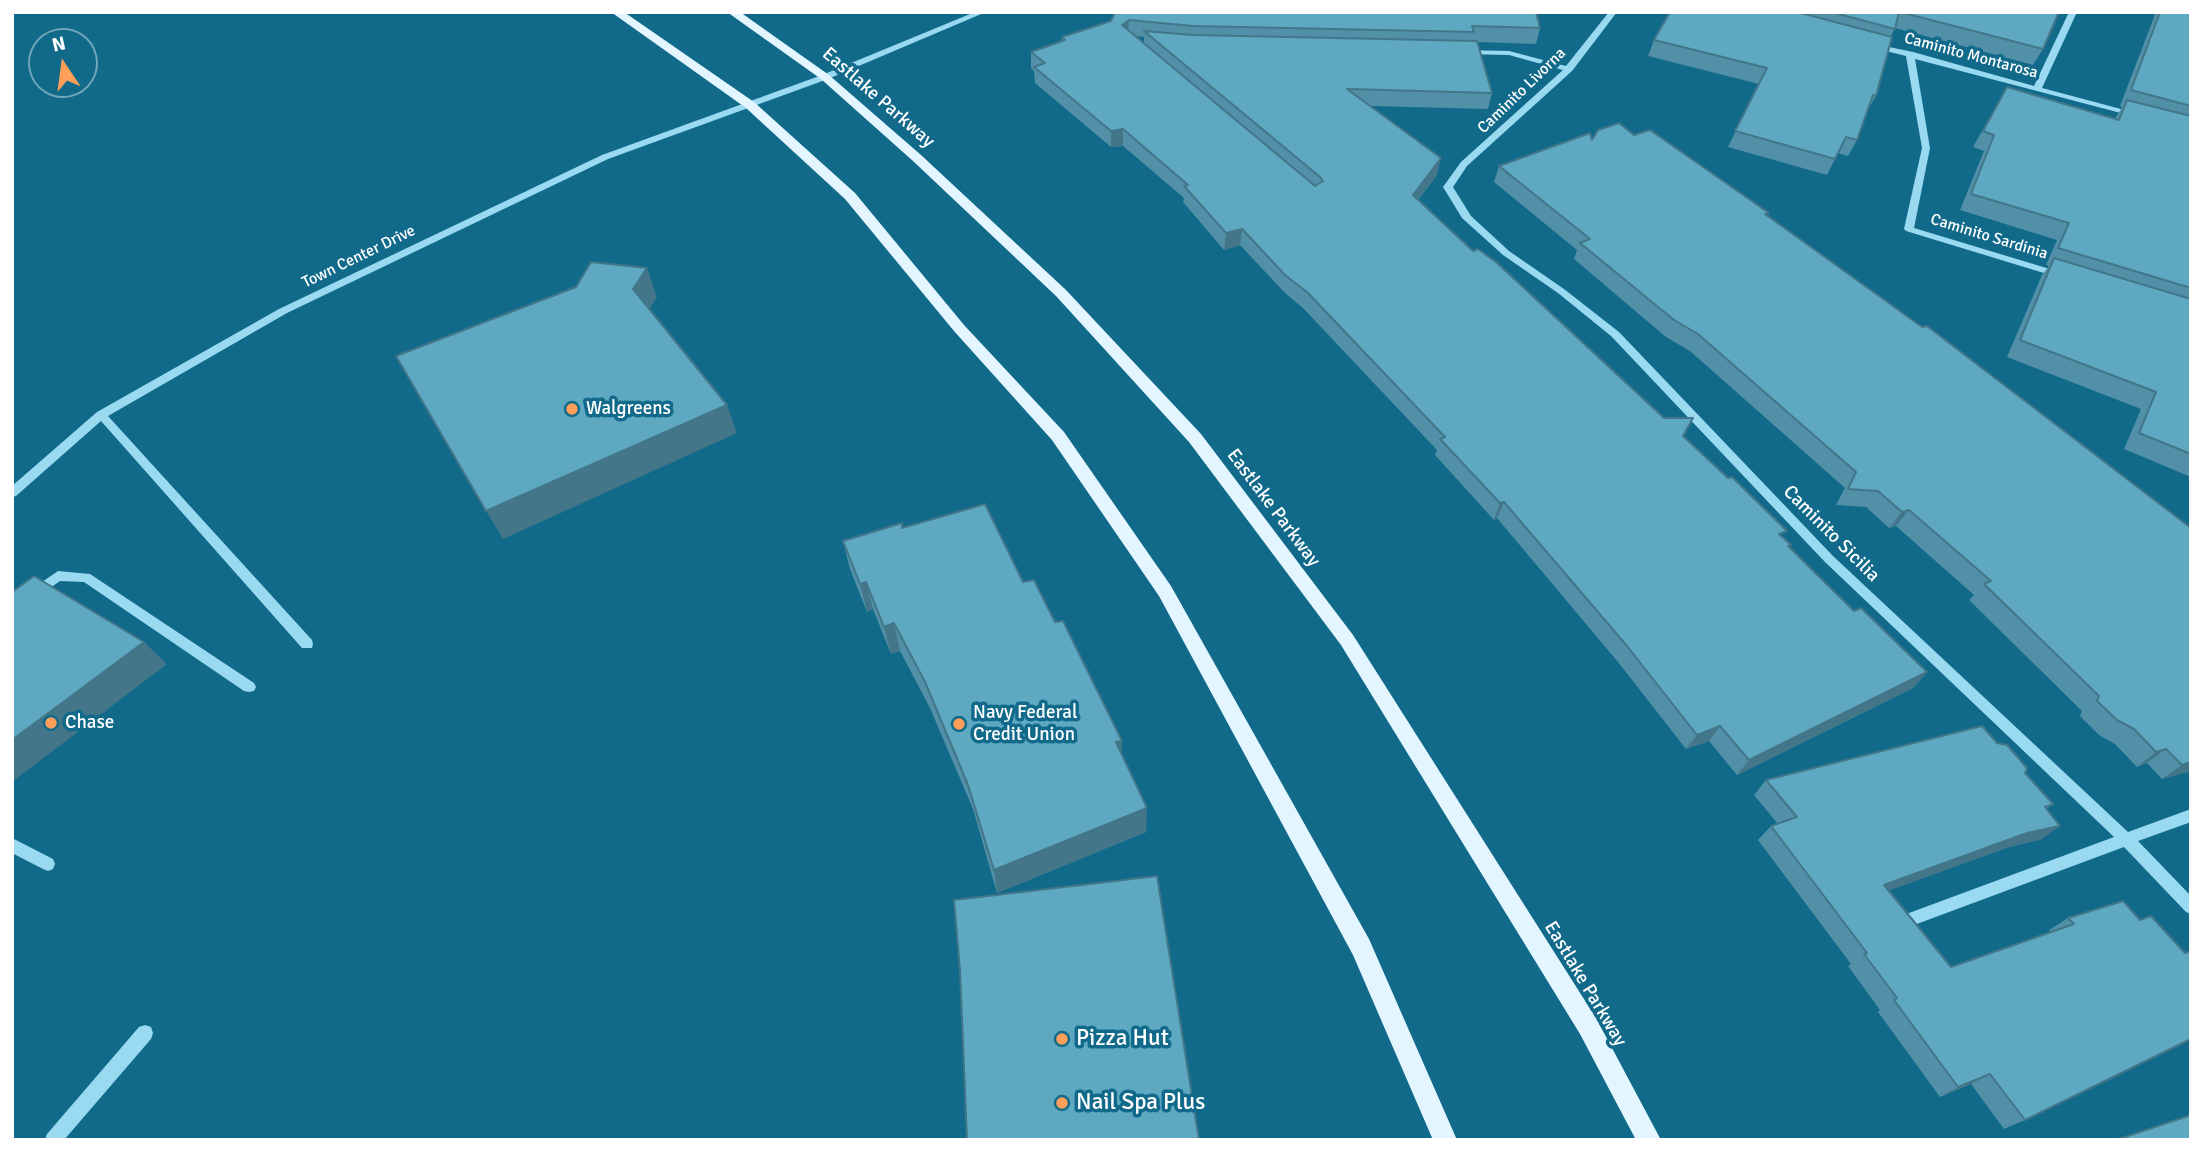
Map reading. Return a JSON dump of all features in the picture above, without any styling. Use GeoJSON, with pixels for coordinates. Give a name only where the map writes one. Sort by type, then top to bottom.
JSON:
{"type":"FeatureCollection","features":[{"type":"Feature","properties":{"kind":"main road"},"geometry":{"type":"LineString","coordinates":[[616,12],[750,105],[850,196],[959,328],[1058,436],[1165,591],[1361,947],[1446,1140]]}},
{"type":"Feature","properties":{"kind":"main road","name":"Eastlake Parkway"},"geometry":{"type":"LineString","coordinates":[[732,12],[825,77],[1061,293],[1195,439],[1347,640],[1588,1026],[1649,1140]]}},
{"type":"Feature","properties":{"kind":"street","name":"Town Center Drive"},"geometry":{"type":"LineString","coordinates":[[12,494],[102,415],[283,311],[605,157],[825,77],[982,12]]}},
{"type":"Feature","properties":{"kind":"street","name":"Caminito Livorna"},"geometry":{"type":"LineString","coordinates":[[1448,187],[1465,164],[1569,69],[1612,12]]}},
{"type":"Feature","properties":{"kind":"street"},"geometry":{"type":"LineString","coordinates":[[2037,89],[2073,12]]}},
{"type":"Feature","properties":{"kind":"street","name":"Caminito Montarosa"},"geometry":{"type":"LineString","coordinates":[[1860,41],[2140,117]]}},
{"type":"Feature","properties":{"kind":"street"},"geometry":{"type":"LineString","coordinates":[[1454,52],[1509,53],[1569,69]]}},
{"type":"Feature","properties":{"kind":"street","name":"Caminito Sardinia"},"geometry":{"type":"LineString","coordinates":[[1910,54],[1926,148],[1909,229],[2075,279]]}},
{"type":"Feature","properties":{"kind":"street","name":"Caminito Sicilia"},"geometry":{"type":"LineString","coordinates":[[1448,187],[1467,218],[1506,253],[1561,291],[1615,334],[1829,559],[2128,841],[2191,907]]}},
{"type":"Feature","properties":{"kind":"street"},"geometry":{"type":"LineString","coordinates":[[102,415],[307,644]]}},
{"type":"Feature","properties":{"kind":"street"},"geometry":{"type":"LineString","coordinates":[[12,610],[58,576],[86,577],[249,687]]}},
{"type":"Feature","properties":{"kind":"street"},"geometry":{"type":"LineString","coordinates":[[1906,921],[2128,841],[2191,815]]}},
{"type":"Feature","properties":{"kind":"street"},"geometry":{"type":"LineString","coordinates":[[12,845],[48,864]]}},
{"type":"Feature","properties":{"kind":"lane"},"geometry":{"type":"LineString","coordinates":[[52,1140],[145,1032]]}},
{"type":"Feature","properties":{"kind":"building"},"geometry":{"type":"Polygon","coordinates":[[[1115,12],[1536,12],[1540,28],[1472,26],[1474,32],[1193,26],[1129,20],[1122,25],[1315,186],[1323,181],[1320,177],[1144,31],[1193,35],[1477,41],[1492,93],[1347,89],[1441,158],[1413,195],[1473,251],[1478,249],[1496,262],[1664,418],[1693,418],[1683,436],[1728,478],[1732,477],[1787,531],[1779,534],[1791,545],[1788,546],[1854,611],[1861,608],[1927,672],[1749,760],[1720,726],[1697,735],[1627,646],[1504,502],[1500,503],[1440,439],[1445,437],[1307,292],[1286,276],[1242,229],[1226,233],[1184,186],[1188,185],[1123,129],[1111,131],[1034,67],[1045,63],[1031,52],[1065,40],[1062,37],[1111,21],[1115,12]]]}},
{"type":"Feature","properties":{"kind":"building"},"geometry":{"type":"Polygon","coordinates":[[[1670,12],[1797,12],[1892,37],[1876,96],[1873,95],[1857,140],[1846,137],[1835,159],[1735,131],[1767,68],[1654,40],[1670,12]]]}},
{"type":"Feature","properties":{"kind":"building"},"geometry":{"type":"Polygon","coordinates":[[[1831,12],[1899,12],[1895,29],[1831,12]]]}},
{"type":"Feature","properties":{"kind":"building"},"geometry":{"type":"Polygon","coordinates":[[[1900,12],[2059,12],[2043,49],[1900,12]]]}},
{"type":"Feature","properties":{"kind":"building"},"geometry":{"type":"Polygon","coordinates":[[[2160,12],[2191,12],[2191,106],[2131,90],[2160,12]]]}},
{"type":"Feature","properties":{"kind":"building"},"geometry":{"type":"Polygon","coordinates":[[[2007,87],[2119,120],[2127,100],[2191,116],[2191,288],[2058,248],[2069,223],[1971,194],[1994,135],[1983,131],[2007,87]]]}},
{"type":"Feature","properties":{"kind":"building"},"geometry":{"type":"Polygon","coordinates":[[[1619,123],[1634,135],[1650,130],[1769,213],[1765,214],[1922,327],[1927,326],[2191,528],[2191,762],[2182,765],[2166,749],[2156,752],[2134,729],[2117,720],[2097,701],[2099,696],[1984,584],[1991,581],[1909,510],[1902,512],[1878,491],[1848,489],[1856,472],[1698,334],[1674,320],[1580,243],[1590,239],[1499,166],[1590,133],[1592,140],[1598,130],[1619,123]]]}},
{"type":"Feature","properties":{"kind":"building"},"geometry":{"type":"Polygon","coordinates":[[[2054,258],[2191,299],[2191,454],[2139,433],[2156,392],[2020,340],[2054,258]]]}},
{"type":"Feature","properties":{"kind":"building","name":"Walgreens"},"geometry":{"type":"Polygon","coordinates":[[[591,262],[647,268],[633,289],[727,405],[486,511],[396,356],[576,287],[591,262]]]}},
{"type":"Feature","properties":{"kind":"building"},"geometry":{"type":"Polygon","coordinates":[[[985,504],[1023,582],[1034,580],[1055,622],[1063,621],[1122,741],[1116,742],[1147,808],[994,870],[968,785],[925,682],[894,623],[884,627],[866,582],[860,584],[843,541],[902,523],[902,528],[985,504]]]}},
{"type":"Feature","properties":{"kind":"building","name":"Chase"},"geometry":{"type":"Polygon","coordinates":[[[34,576],[144,642],[12,740],[12,592],[34,576]]]}},
{"type":"Feature","properties":{"kind":"building"},"geometry":{"type":"Polygon","coordinates":[[[1982,726],[1997,743],[2007,745],[2027,768],[2025,773],[2053,804],[2045,807],[2060,826],[2027,833],[1884,885],[1951,967],[2074,924],[2068,918],[2123,901],[2140,920],[2151,916],[2185,953],[2191,953],[2191,1039],[2025,1120],[1990,1074],[1958,1087],[1894,1000],[1897,998],[1864,954],[1867,953],[1771,826],[1797,817],[1766,780],[1982,726]]]}},
{"type":"Feature","properties":{"kind":"building"},"geometry":{"type":"Polygon","coordinates":[[[1157,876],[1199,1140],[967,1140],[960,970],[954,900],[1157,876]]]}},
{"type":"Feature","properties":{"kind":"building"},"geometry":{"type":"Polygon","coordinates":[[[2191,1115],[2191,1140],[2116,1140],[2191,1115]]]}},
{"type":"Feature","properties":{"kind":"place","name":"Walgreens"},"geometry":{"type":"Point","coordinates":[572,409]}},
{"type":"Feature","properties":{"kind":"place","name":"Chase"},"geometry":{"type":"Point","coordinates":[51,723]}},
{"type":"Feature","properties":{"kind":"place","name":"Navy Federal Credit Union"},"geometry":{"type":"Point","coordinates":[959,724]}},
{"type":"Feature","properties":{"kind":"place","name":"Pizza Hut"},"geometry":{"type":"Point","coordinates":[1062,1039]}},
{"type":"Feature","properties":{"kind":"place","name":"Nail Spa Plus"},"geometry":{"type":"Point","coordinates":[1062,1103]}}]}
